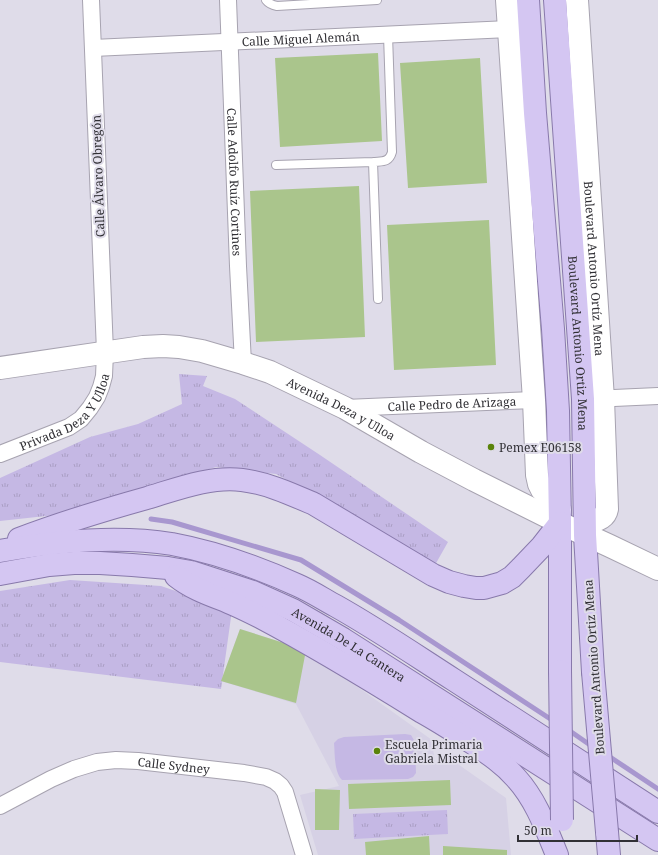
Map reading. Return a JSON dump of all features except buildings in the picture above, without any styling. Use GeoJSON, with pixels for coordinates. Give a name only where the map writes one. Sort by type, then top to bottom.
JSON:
{"type":"FeatureCollection","features":[{"type":"Feature","properties":{"kind":"main road","name":"Boulevard Antonio Ortiz Mena"},"geometry":{"type":"LineString","coordinates":[[528,0],[558,411],[562,855]]}},
{"type":"Feature","properties":{"kind":"main road","name":"Boulevard Antonio Ortiz Mena"},"geometry":{"type":"LineString","coordinates":[[555,0],[593,399],[585,529],[593,672],[609,855]]}},
{"type":"Feature","properties":{"kind":"main road"},"geometry":{"type":"LineString","coordinates":[[0,546],[82,516],[187,486],[207,481],[241,479],[276,488],[314,504],[433,575],[444,580],[464,586],[484,588],[502,583],[512,577],[542,546],[560,517]]}},
{"type":"Feature","properties":{"kind":"main road","name":"Avenida De La Cantera"},"geometry":{"type":"LineString","coordinates":[[0,551],[24,546],[100,540],[136,540],[172,544],[214,554],[250,565],[299,586],[363,621],[658,812]]}},
{"type":"Feature","properties":{"kind":"main road","name":"Avenida De La Cantera"},"geometry":{"type":"LineString","coordinates":[[0,574],[49,565],[106,563],[168,568],[192,572],[253,592],[293,610],[343,639],[658,840]]}},
{"type":"Feature","properties":{"kind":"main road"},"geometry":{"type":"LineString","coordinates":[[168,568],[187,584],[256,615],[320,650],[449,728],[495,758],[507,768],[532,799],[557,855]]}},
{"type":"Feature","properties":{"kind":"street","name":"Calle Álvaro Obregón"},"geometry":{"type":"LineString","coordinates":[[91,0],[105,352]]}},
{"type":"Feature","properties":{"kind":"street","name":"Calle Adolfo Ruíz Cortines"},"geometry":{"type":"LineString","coordinates":[[228,0],[243,363]]}},
{"type":"Feature","properties":{"kind":"street"},"geometry":{"type":"LineString","coordinates":[[507,0],[534,400],[537,475],[542,490],[560,517]]}},
{"type":"Feature","properties":{"kind":"street","name":"Boulevard Antonio Ortíz Mena"},"geometry":{"type":"LineString","coordinates":[[577,0],[593,399]]}},
{"type":"Feature","properties":{"kind":"street","name":"Calle Miguel Alemán"},"geometry":{"type":"LineString","coordinates":[[93,48],[509,29]]}},
{"type":"Feature","properties":{"kind":"street"},"geometry":{"type":"LineString","coordinates":[[518,162],[539,161]]}},
{"type":"Feature","properties":{"kind":"street","name":"Avenida Deza y Ulloa"},"geometry":{"type":"LineString","coordinates":[[0,368],[105,352],[162,346],[202,351],[243,363],[270,372],[345,408],[421,452],[474,480],[585,529],[610,546],[658,570]]}},
{"type":"Feature","properties":{"kind":"street","name":"Privada Deza Y Ulloa"},"geometry":{"type":"LineString","coordinates":[[0,454],[69,427],[82,419],[97,397],[101,387],[104,376],[105,352]]}},
{"type":"Feature","properties":{"kind":"street"},"geometry":{"type":"LineString","coordinates":[[593,399],[658,396]]}},
{"type":"Feature","properties":{"kind":"street","name":"Calle Pedro de Arizaga"},"geometry":{"type":"LineString","coordinates":[[345,408],[534,400]]}},
{"type":"Feature","properties":{"kind":"street","name":"Calle Sydney"},"geometry":{"type":"LineString","coordinates":[[0,806],[51,779],[74,769],[97,762],[116,760],[138,761],[244,773],[266,777],[275,781],[281,786],[285,792],[304,855]]}},
{"type":"Feature","properties":{"kind":"lane"},"geometry":{"type":"LineString","coordinates":[[266,0],[272,5],[277,6],[377,0]]}},
{"type":"Feature","properties":{"kind":"lane"},"geometry":{"type":"LineString","coordinates":[[276,166],[373,162],[386,161],[390,158],[392,152],[388,35]]}},
{"type":"Feature","properties":{"kind":"lane"},"geometry":{"type":"LineString","coordinates":[[373,162],[378,300]]}},
{"type":"Feature","properties":{"kind":"shaded area","name":"Escuela Primaria Gabriela Mistral"},"geometry":{"type":"Polygon","coordinates":[[[240,629],[306,650],[432,740],[435,764],[455,762],[506,798],[511,855],[318,855],[300,795],[339,786],[296,704],[221,681],[240,629]]]}},
{"type":"Feature","properties":{"kind":"green space"},"geometry":{"type":"Polygon","coordinates":[[[179,374],[207,376],[203,386],[235,399],[448,542],[435,565],[363,521],[276,474],[216,467],[64,514],[0,521],[0,478],[90,437],[138,424],[182,404],[179,374]]]}},
{"type":"Feature","properties":{"kind":"green space"},"geometry":{"type":"Polygon","coordinates":[[[70,580],[161,586],[232,610],[221,689],[0,662],[0,591],[70,580]]]}},
{"type":"Feature","properties":{"kind":"green space"},"geometry":{"type":"Polygon","coordinates":[[[411,735],[415,742],[416,773],[413,777],[408,779],[342,780],[339,777],[335,763],[334,743],[338,739],[344,737],[411,735]]]}},
{"type":"Feature","properties":{"kind":"green space"},"geometry":{"type":"Polygon","coordinates":[[[447,810],[448,834],[354,839],[353,814],[447,810]]]}},
{"type":"Feature","properties":{"kind":"waterway"},"geometry":{"type":"LineString","coordinates":[[151,519],[172,522],[301,560],[399,620],[555,722]]}},
{"type":"Feature","properties":{"kind":"waterway"},"geometry":{"type":"LineString","coordinates":[[567,729],[593,747]]}},
{"type":"Feature","properties":{"kind":"waterway"},"geometry":{"type":"LineString","coordinates":[[607,755],[658,789]]}},
{"type":"Feature","properties":{"kind":"place","name":"Pemex E06158"},"geometry":{"type":"Point","coordinates":[491,447]}},
{"type":"Feature","properties":{"kind":"place","name":"Escuela Primaria Gabriela Mistral"},"geometry":{"type":"Point","coordinates":[377,751]}}]}
